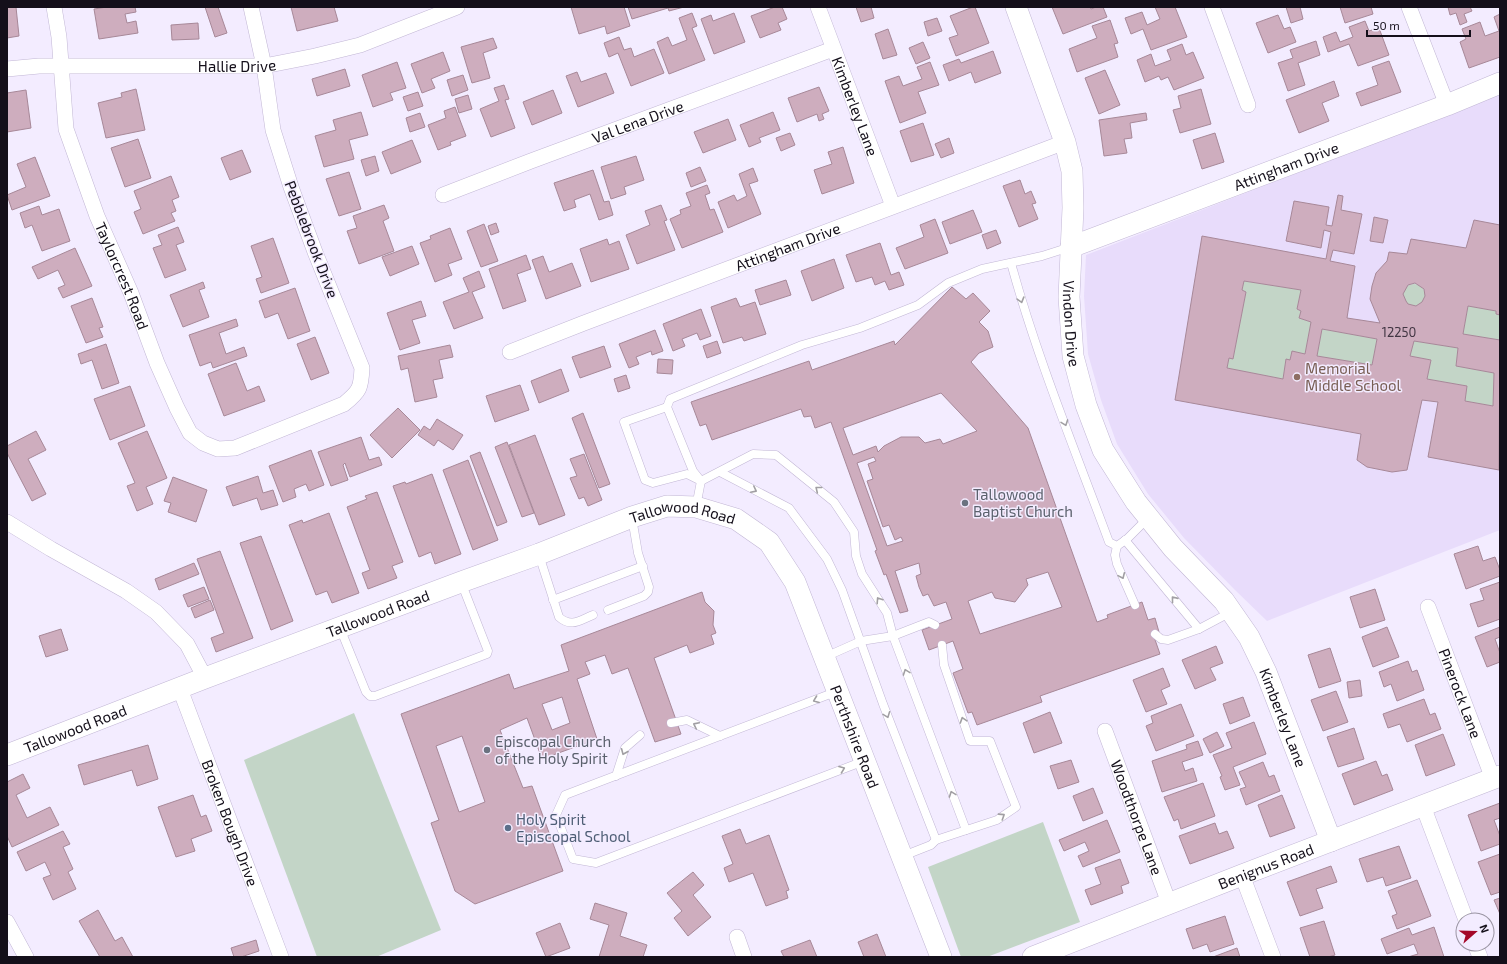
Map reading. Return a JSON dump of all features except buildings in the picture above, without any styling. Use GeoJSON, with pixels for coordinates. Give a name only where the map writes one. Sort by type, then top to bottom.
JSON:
{"type":"FeatureCollection","features":[{"type":"Feature","properties":{"kind":"street","name":"Taylorcrest Road"},"geometry":{"type":"LineString","coordinates":[[54,7],[59,37],[60,66],[66,129],[97,216],[130,293],[157,363],[190,433],[203,443],[218,449],[235,448],[289,425]]}},
{"type":"Feature","properties":{"kind":"street","name":"Pebblebrook Drive"},"geometry":{"type":"LineString","coordinates":[[251,7],[264,66],[274,130],[291,187],[315,252],[362,368],[361,386],[354,396],[344,404],[289,425]]}},
{"type":"Feature","properties":{"kind":"street","name":"Hallie Drive"},"geometry":{"type":"LineString","coordinates":[[7,69],[39,66],[264,66],[360,45],[457,7]]}},
{"type":"Feature","properties":{"kind":"street","name":"Kimberley Lane"},"geometry":{"type":"LineString","coordinates":[[818,7],[893,206]]}},
{"type":"Feature","properties":{"kind":"street","name":"Vindon Drive"},"geometry":{"type":"LineString","coordinates":[[1016,7],[1065,142],[1072,171],[1073,208],[1069,297],[1073,356],[1086,404],[1103,450],[1136,502],[1173,548],[1228,606]]}},
{"type":"Feature","properties":{"kind":"street"},"geometry":{"type":"LineString","coordinates":[[1212,7],[1248,105]]}},
{"type":"Feature","properties":{"kind":"street"},"geometry":{"type":"LineString","coordinates":[[1409,7],[1447,105]]}},
{"type":"Feature","properties":{"kind":"street","name":"Val Lena Drive"},"geometry":{"type":"LineString","coordinates":[[443,195],[538,158],[833,49]]}},
{"type":"Feature","properties":{"kind":"street","name":"Attingham Drive"},"geometry":{"type":"LineString","coordinates":[[1071,247],[1447,105],[1500,83]]}},
{"type":"Feature","properties":{"kind":"street","name":"Attingham Drive"},"geometry":{"type":"LineString","coordinates":[[510,352],[584,322],[1065,142]]}},
{"type":"Feature","properties":{"kind":"street","name":"Tallowood Road"},"geometry":{"type":"LineString","coordinates":[[7,755],[205,678],[539,554],[632,517],[667,506],[696,507],[736,519],[750,529]]}},
{"type":"Feature","properties":{"kind":"street"},"geometry":{"type":"LineString","coordinates":[[7,522],[51,550],[126,591],[156,612],[187,644],[205,678]]}},
{"type":"Feature","properties":{"kind":"street","name":"Perthshire Road"},"geometry":{"type":"LineString","coordinates":[[750,529],[769,542],[795,582],[826,657],[941,957]]}},
{"type":"Feature","properties":{"kind":"street","name":"Kimberley Lane"},"geometry":{"type":"LineString","coordinates":[[1228,606],[1249,637],[1266,672],[1331,841]]}},
{"type":"Feature","properties":{"kind":"street","name":"Pinerock Lane"},"geometry":{"type":"LineString","coordinates":[[1428,607],[1496,778]]}},
{"type":"Feature","properties":{"kind":"street","name":"Broken Bough Drive"},"geometry":{"type":"LineString","coordinates":[[180,688],[281,957]]}},
{"type":"Feature","properties":{"kind":"street","name":"Woodthorpe Lane"},"geometry":{"type":"LineString","coordinates":[[1105,731],[1169,903]]}},
{"type":"Feature","properties":{"kind":"street","name":"Benignus Road"},"geometry":{"type":"LineString","coordinates":[[1033,957],[1062,952],[1169,903],[1496,778]]}},
{"type":"Feature","properties":{"kind":"street"},"geometry":{"type":"LineString","coordinates":[[1423,806],[1463,912]]}},
{"type":"Feature","properties":{"kind":"street"},"geometry":{"type":"LineString","coordinates":[[1242,875],[1272,957]]}},
{"type":"Feature","properties":{"kind":"street"},"geometry":{"type":"LineString","coordinates":[[7,922],[26,957]]}},
{"type":"Feature","properties":{"kind":"street"},"geometry":{"type":"LineString","coordinates":[[737,937],[744,957]]}},
{"type":"Feature","properties":{"kind":"lane"},"geometry":{"type":"LineString","coordinates":[[696,507],[701,481],[693,471],[667,407],[670,399],[802,345],[860,328],[918,305],[948,283],[982,269],[1042,256],[1071,247]]}},
{"type":"Feature","properties":{"kind":"lane"},"geometry":{"type":"LineString","coordinates":[[1011,263],[1022,305],[1109,542],[1117,546]]}},
{"type":"Feature","properties":{"kind":"lane"},"geometry":{"type":"LineString","coordinates":[[667,407],[624,422],[645,480],[653,483],[687,474],[701,481]]}},
{"type":"Feature","properties":{"kind":"lane"},"geometry":{"type":"LineString","coordinates":[[701,481],[753,454],[776,455],[834,502],[854,532],[856,556],[862,574],[887,613],[893,636],[966,830]]}},
{"type":"Feature","properties":{"kind":"lane"},"geometry":{"type":"LineString","coordinates":[[720,472],[789,508],[827,558],[842,590],[864,652],[936,840]]}},
{"type":"Feature","properties":{"kind":"lane"},"geometry":{"type":"LineString","coordinates":[[608,610],[644,596],[648,592],[649,587],[638,553],[632,517]]}},
{"type":"Feature","properties":{"kind":"lane"},"geometry":{"type":"LineString","coordinates":[[1134,604],[1117,564],[1115,555],[1117,546],[1126,540],[1149,518]]}},
{"type":"Feature","properties":{"kind":"lane"},"geometry":{"type":"LineString","coordinates":[[1126,540],[1199,629]]}},
{"type":"Feature","properties":{"kind":"lane"},"geometry":{"type":"LineString","coordinates":[[539,554],[559,617],[567,623],[571,623],[593,615]]}},
{"type":"Feature","properties":{"kind":"lane"},"geometry":{"type":"LineString","coordinates":[[553,600],[643,566]]}},
{"type":"Feature","properties":{"kind":"lane"},"geometry":{"type":"LineString","coordinates":[[340,628],[366,692],[370,696],[375,696],[487,654],[488,651],[462,582]]}},
{"type":"Feature","properties":{"kind":"lane"},"geometry":{"type":"LineString","coordinates":[[1155,634],[1161,639],[1168,640],[1199,629],[1228,606]]}},
{"type":"Feature","properties":{"kind":"lane"},"geometry":{"type":"LineString","coordinates":[[826,657],[861,641],[893,636],[929,622],[935,625]]}},
{"type":"Feature","properties":{"kind":"lane"},"geometry":{"type":"LineString","coordinates":[[902,856],[931,845],[936,840],[997,820],[1016,807],[990,741],[970,740],[944,665],[942,645]]}},
{"type":"Feature","properties":{"kind":"lane"},"geometry":{"type":"LineString","coordinates":[[838,691],[565,796],[556,815],[574,859],[596,863],[865,760]]}},
{"type":"Feature","properties":{"kind":"lane"},"geometry":{"type":"LineString","coordinates":[[671,723],[688,720],[720,736]]}},
{"type":"Feature","properties":{"kind":"lane"},"geometry":{"type":"LineString","coordinates":[[616,776],[624,748],[640,735]]}},
{"type":"Feature","properties":{"kind":"shaded area","name":"Memorial Middle School"},"geometry":{"type":"Polygon","coordinates":[[[1500,94],[1500,530],[1267,621],[1184,538],[1148,494],[1117,444],[1101,400],[1088,354],[1084,296],[1086,255],[1500,94]]]}},
{"type":"Feature","properties":{"kind":"green space"},"geometry":{"type":"Polygon","coordinates":[[[1244,281],[1301,290],[1297,309],[1301,311],[1299,318],[1311,322],[1305,354],[1292,352],[1290,360],[1286,360],[1283,379],[1227,368],[1229,358],[1233,359],[1246,292],[1242,290],[1244,281]]]}},
{"type":"Feature","properties":{"kind":"green space"},"geometry":{"type":"Polygon","coordinates":[[[1414,284],[1422,287],[1425,295],[1422,303],[1414,306],[1406,303],[1403,295],[1406,287],[1414,284]]]}},
{"type":"Feature","properties":{"kind":"green space"},"geometry":{"type":"Polygon","coordinates":[[[1468,306],[1496,311],[1496,314],[1500,315],[1500,340],[1463,334],[1468,306]]]}},
{"type":"Feature","properties":{"kind":"green space"},"geometry":{"type":"Polygon","coordinates":[[[1322,329],[1377,339],[1372,365],[1317,356],[1322,329]]]}},
{"type":"Feature","properties":{"kind":"green space"},"geometry":{"type":"Polygon","coordinates":[[[1414,341],[1458,348],[1456,366],[1494,373],[1493,406],[1465,401],[1467,386],[1427,379],[1431,360],[1410,356],[1414,341]]]}},
{"type":"Feature","properties":{"kind":"green space"},"geometry":{"type":"Polygon","coordinates":[[[354,713],[441,930],[376,957],[317,957],[244,760],[354,713]]]}},
{"type":"Feature","properties":{"kind":"green space"},"geometry":{"type":"Polygon","coordinates":[[[1043,822],[1080,922],[987,957],[961,957],[928,867],[1043,822]]]}},
{"type":"Feature","properties":{"kind":"place","name":"Memorial Middle School"},"geometry":{"type":"Point","coordinates":[1297,377]}},
{"type":"Feature","properties":{"kind":"place","name":"Tallowood Baptist Church"},"geometry":{"type":"Point","coordinates":[965,503]}},
{"type":"Feature","properties":{"kind":"place","name":"Episcopal Church of the Holy Spirit"},"geometry":{"type":"Point","coordinates":[487,750]}},
{"type":"Feature","properties":{"kind":"place","name":"Holy Spirit Episcopal School"},"geometry":{"type":"Point","coordinates":[508,828]}}]}
